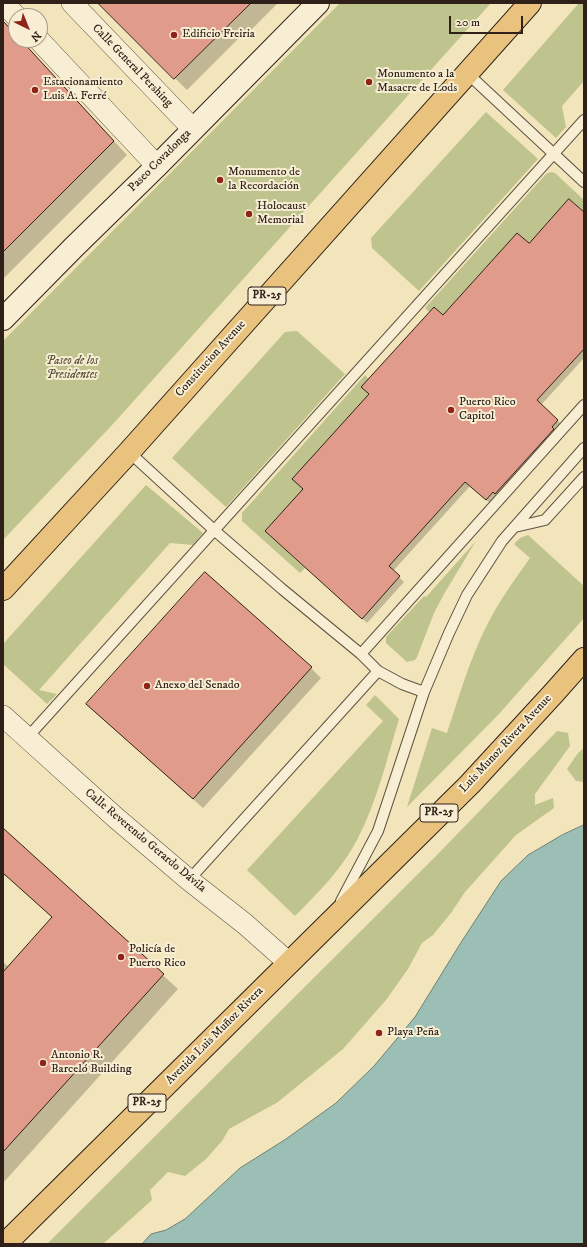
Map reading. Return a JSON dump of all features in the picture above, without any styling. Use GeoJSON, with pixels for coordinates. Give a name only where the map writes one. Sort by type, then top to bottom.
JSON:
{"type":"FeatureCollection","features":[{"type":"Feature","properties":{"kind":"main road","name":"Constitucion Avenue"},"geometry":{"type":"LineString","coordinates":[[3,589],[129,452],[530,3]]}},
{"type":"Feature","properties":{"kind":"main road","name":"Luis Munoz Rivera Avenue"},"geometry":{"type":"LineString","coordinates":[[289,963],[470,784],[584,659]]}},
{"type":"Feature","properties":{"kind":"main road","name":"Avenida Luis Muñoz Rivera"},"geometry":{"type":"LineString","coordinates":[[5,1244],[289,963]]}},
{"type":"Feature","properties":{"kind":"street","name":"Calle General Pershing"},"geometry":{"type":"LineString","coordinates":[[72,3],[193,129]]}},
{"type":"Feature","properties":{"kind":"street","name":"Paseo Covadonga"},"geometry":{"type":"LineString","coordinates":[[3,320],[318,3]]}},
{"type":"Feature","properties":{"kind":"street"},"geometry":{"type":"LineString","coordinates":[[46,48],[157,166]]}},
{"type":"Feature","properties":{"kind":"street","name":"Calle Reverendo Gerardo Dávila"},"geometry":{"type":"LineString","coordinates":[[3,716],[116,818],[189,880],[246,924],[289,963]]}},
{"type":"Feature","properties":{"kind":"lane"},"geometry":{"type":"LineString","coordinates":[[467,74],[584,182]]}},
{"type":"Feature","properties":{"kind":"lane"},"geometry":{"type":"LineString","coordinates":[[28,738],[584,120]]}},
{"type":"Feature","properties":{"kind":"lane"},"geometry":{"type":"LineString","coordinates":[[361,654],[584,404]]}},
{"type":"Feature","properties":{"kind":"lane"},"geometry":{"type":"LineString","coordinates":[[332,919],[378,831],[424,692],[467,595],[502,541],[584,448]]}},
{"type":"Feature","properties":{"kind":"lane"},"geometry":{"type":"LineString","coordinates":[[129,452],[214,530],[282,589],[361,654],[378,671],[402,684],[424,692]]}},
{"type":"Feature","properties":{"kind":"lane"},"geometry":{"type":"LineString","coordinates":[[515,527],[545,520],[584,477]]}},
{"type":"Feature","properties":{"kind":"lane"},"geometry":{"type":"LineString","coordinates":[[189,880],[378,671]]}},
{"type":"Feature","properties":{"kind":"green space","name":"Paseo de los Presidentes"},"geometry":{"type":"Polygon","coordinates":[[[340,3],[491,3],[113,424],[3,540],[3,341],[340,3]]]}},
{"type":"Feature","properties":{"kind":"green space"},"geometry":{"type":"Polygon","coordinates":[[[579,3],[584,3],[584,81],[562,106],[566,127],[556,138],[503,90],[579,3]]]}},
{"type":"Feature","properties":{"kind":"green space"},"geometry":{"type":"Polygon","coordinates":[[[486,112],[538,159],[419,291],[372,248],[371,238],[486,112]]]}},
{"type":"Feature","properties":{"kind":"green space"},"geometry":{"type":"Polygon","coordinates":[[[551,172],[555,173],[584,200],[584,212],[569,199],[529,243],[517,233],[443,315],[434,307],[429,312],[425,308],[546,174],[551,172]]]}},
{"type":"Feature","properties":{"kind":"green space"},"geometry":{"type":"Polygon","coordinates":[[[297,331],[345,374],[226,507],[172,458],[285,332],[297,331]]]}},
{"type":"Feature","properties":{"kind":"green space"},"geometry":{"type":"Polygon","coordinates":[[[365,375],[369,379],[369,394],[303,489],[265,531],[305,568],[300,573],[242,521],[242,513],[365,375]]]}},
{"type":"Feature","properties":{"kind":"green space"},"geometry":{"type":"Polygon","coordinates":[[[146,485],[203,533],[193,545],[170,543],[39,690],[57,694],[47,704],[3,664],[3,644],[146,485]]]}},
{"type":"Feature","properties":{"kind":"green space"},"geometry":{"type":"Polygon","coordinates":[[[528,535],[584,586],[584,618],[498,715],[407,807],[432,728],[447,733],[465,677],[482,636],[493,614],[530,558],[514,544],[520,538],[528,535]]]}},
{"type":"Feature","properties":{"kind":"green space"},"geometry":{"type":"Polygon","coordinates":[[[476,541],[434,613],[417,657],[415,660],[407,662],[386,643],[386,637],[424,596],[426,597],[476,541]]]}},
{"type":"Feature","properties":{"kind":"green space"},"geometry":{"type":"Polygon","coordinates":[[[375,695],[399,719],[371,809],[358,838],[338,870],[295,916],[247,870],[383,721],[366,705],[375,695]]]}},
{"type":"Feature","properties":{"kind":"green space"},"geometry":{"type":"Polygon","coordinates":[[[557,731],[568,733],[570,746],[535,794],[535,805],[553,798],[554,808],[516,835],[465,892],[451,913],[433,935],[422,943],[408,969],[386,1000],[343,1049],[278,1102],[229,1129],[222,1141],[206,1159],[185,1176],[168,1172],[150,1190],[152,1200],[103,1244],[47,1244],[436,856],[557,731]]]}},
{"type":"Feature","properties":{"kind":"green space"},"geometry":{"type":"Polygon","coordinates":[[[584,748],[584,782],[576,781],[567,769],[578,753],[584,748]]]}},
{"type":"Feature","properties":{"kind":"water"},"geometry":{"type":"Polygon","coordinates":[[[584,825],[584,1244],[142,1244],[151,1234],[166,1230],[185,1219],[240,1168],[286,1139],[336,1103],[374,1066],[415,1017],[501,881],[528,855],[562,835],[584,825]]]}},
{"type":"Feature","properties":{"kind":"building","name":"Edificio Freiria"},"geometry":{"type":"Polygon","coordinates":[[[98,3],[251,3],[174,79],[98,3]]]}},
{"type":"Feature","properties":{"kind":"building","name":"Estacionamiento Luis A. Ferré"},"geometry":{"type":"Polygon","coordinates":[[[3,21],[8,26],[8,48],[28,48],[114,141],[3,252],[3,21]]]}},
{"type":"Feature","properties":{"kind":"building","name":"Puerto Rico Capitol"},"geometry":{"type":"Polygon","coordinates":[[[569,199],[584,212],[584,349],[537,400],[558,420],[552,427],[554,429],[495,494],[493,492],[486,500],[465,482],[389,566],[400,576],[362,619],[265,531],[303,489],[292,479],[369,394],[361,387],[434,307],[443,315],[517,233],[529,243],[569,199]]]}},
{"type":"Feature","properties":{"kind":"building","name":"Anexo del Senado"},"geometry":{"type":"Polygon","coordinates":[[[205,572],[312,667],[193,799],[86,704],[205,572]]]}},
{"type":"Feature","properties":{"kind":"building","name":"Antonio R. Barceló Building"},"geometry":{"type":"Polygon","coordinates":[[[3,828],[164,974],[3,1152],[3,972],[52,917],[3,873],[3,828]]]}},
{"type":"Feature","properties":{"kind":"place","name":"Edificio Freiria"},"geometry":{"type":"Point","coordinates":[174,35]}},
{"type":"Feature","properties":{"kind":"place","name":"Monumento a la Masacre de Lods"},"geometry":{"type":"Point","coordinates":[369,82]}},
{"type":"Feature","properties":{"kind":"place","name":"Estacionamiento Luis A. Ferré"},"geometry":{"type":"Point","coordinates":[35,90]}},
{"type":"Feature","properties":{"kind":"place","name":"Monumento de la Recordación"},"geometry":{"type":"Point","coordinates":[220,180]}},
{"type":"Feature","properties":{"kind":"place","name":"Holocaust Memorial"},"geometry":{"type":"Point","coordinates":[249,214]}},
{"type":"Feature","properties":{"kind":"place","name":"Puerto Rico Capitol"},"geometry":{"type":"Point","coordinates":[451,410]}},
{"type":"Feature","properties":{"kind":"place","name":"Anexo del Senado"},"geometry":{"type":"Point","coordinates":[147,686]}},
{"type":"Feature","properties":{"kind":"place","name":"Policía de Puerto Rico"},"geometry":{"type":"Point","coordinates":[121,957]}},
{"type":"Feature","properties":{"kind":"place","name":"Playa Peña"},"geometry":{"type":"Point","coordinates":[379,1033]}},
{"type":"Feature","properties":{"kind":"place","name":"Antonio R. Barceló Building"},"geometry":{"type":"Point","coordinates":[43,1063]}}]}
